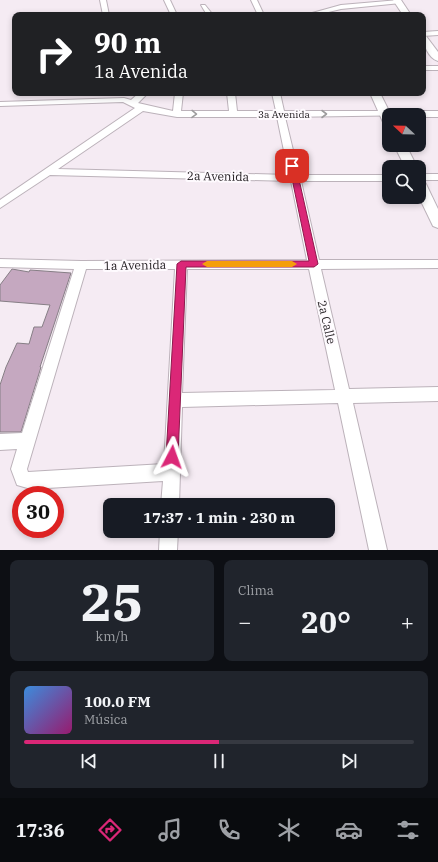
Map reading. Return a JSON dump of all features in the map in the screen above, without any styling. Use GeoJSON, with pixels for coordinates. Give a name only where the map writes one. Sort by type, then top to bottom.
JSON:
{"type":"FeatureCollection","features":[{"type":"Feature","properties":{"kind":"main road"},"geometry":{"type":"LineString","coordinates":[[398,1],[405,12]]}},
{"type":"Feature","properties":{"kind":"main road"},"geometry":{"type":"LineString","coordinates":[[426,42],[438,58]]}},
{"type":"Feature","properties":{"kind":"main road"},"geometry":{"type":"LineString","coordinates":[[376,96],[382,108]]}},
{"type":"Feature","properties":{"kind":"main road"},"geometry":{"type":"LineString","coordinates":[[426,198],[438,223]]}},
{"type":"Feature","properties":{"kind":"street"},"geometry":{"type":"LineString","coordinates":[[103,0],[105,12]]}},
{"type":"Feature","properties":{"kind":"street"},"geometry":{"type":"LineString","coordinates":[[168,0],[173,12]]}},
{"type":"Feature","properties":{"kind":"street"},"geometry":{"type":"LineString","coordinates":[[254,0],[260,12]]}},
{"type":"Feature","properties":{"kind":"street"},"geometry":{"type":"LineString","coordinates":[[320,12],[341,7],[398,1]]}},
{"type":"Feature","properties":{"kind":"street"},"geometry":{"type":"LineString","coordinates":[[203,6],[208,12]]}},
{"type":"Feature","properties":{"kind":"street"},"geometry":{"type":"LineString","coordinates":[[426,34],[438,33]]}},
{"type":"Feature","properties":{"kind":"street"},"geometry":{"type":"LineString","coordinates":[[426,68],[438,68]]}},
{"type":"Feature","properties":{"kind":"street"},"geometry":{"type":"LineString","coordinates":[[0,205],[137,106],[142,96]]}},
{"type":"Feature","properties":{"kind":"street"},"geometry":{"type":"LineString","coordinates":[[177,114],[179,96]]}},
{"type":"Feature","properties":{"kind":"street"},"geometry":{"type":"LineString","coordinates":[[231,96],[233,114]]}},
{"type":"Feature","properties":{"kind":"street","name":"2a Calle"},"geometry":{"type":"LineString","coordinates":[[277,96],[378,550]]}},
{"type":"Feature","properties":{"kind":"street","name":"3a Avenida"},"geometry":{"type":"LineString","coordinates":[[0,104],[124,100],[137,106]]}},
{"type":"Feature","properties":{"kind":"street","name":"3a Avenida"},"geometry":{"type":"LineString","coordinates":[[0,111],[137,106],[177,114],[280,114],[382,118]]}},
{"type":"Feature","properties":{"kind":"street","name":"3a Avenida"},"geometry":{"type":"LineString","coordinates":[[426,115],[438,114]]}},
{"type":"Feature","properties":{"kind":"street","name":"2a Avenida"},"geometry":{"type":"LineString","coordinates":[[47,172],[295,178],[382,178]]}},
{"type":"Feature","properties":{"kind":"street"},"geometry":{"type":"LineString","coordinates":[[426,177],[438,177]]}},
{"type":"Feature","properties":{"kind":"street","name":"1a Avenida"},"geometry":{"type":"LineString","coordinates":[[0,263],[81,266],[181,264],[438,264]]}},
{"type":"Feature","properties":{"kind":"street"},"geometry":{"type":"LineString","coordinates":[[170,498],[176,400],[181,264]]}},
{"type":"Feature","properties":{"kind":"street"},"geometry":{"type":"LineString","coordinates":[[81,266],[20,469],[23,479],[31,481],[171,472]]}},
{"type":"Feature","properties":{"kind":"street"},"geometry":{"type":"LineString","coordinates":[[176,400],[438,394]]}},
{"type":"Feature","properties":{"kind":"street"},"geometry":{"type":"LineString","coordinates":[[0,442],[28,440]]}},
{"type":"Feature","properties":{"kind":"street"},"geometry":{"type":"LineString","coordinates":[[168,550],[169,538]]}},
{"type":"Feature","properties":{"kind":"building"},"geometry":{"type":"Polygon","coordinates":[[[12,269],[29,272],[30,270],[71,273],[40,367],[21,432],[0,432],[0,385],[6,367],[17,343],[29,344],[34,327],[42,327],[50,305],[0,301],[0,285],[12,269]]]}},
{"type":"Feature","properties":{"kind":"slow traffic"},"geometry":{"type":"LineString","coordinates":[[207,264],[292,264]]}},
{"type":"Feature","properties":{"kind":"route"},"geometry":{"type":"LineString","coordinates":[[172,457],[176,400],[181,264],[314,264],[292,166]]}}]}
